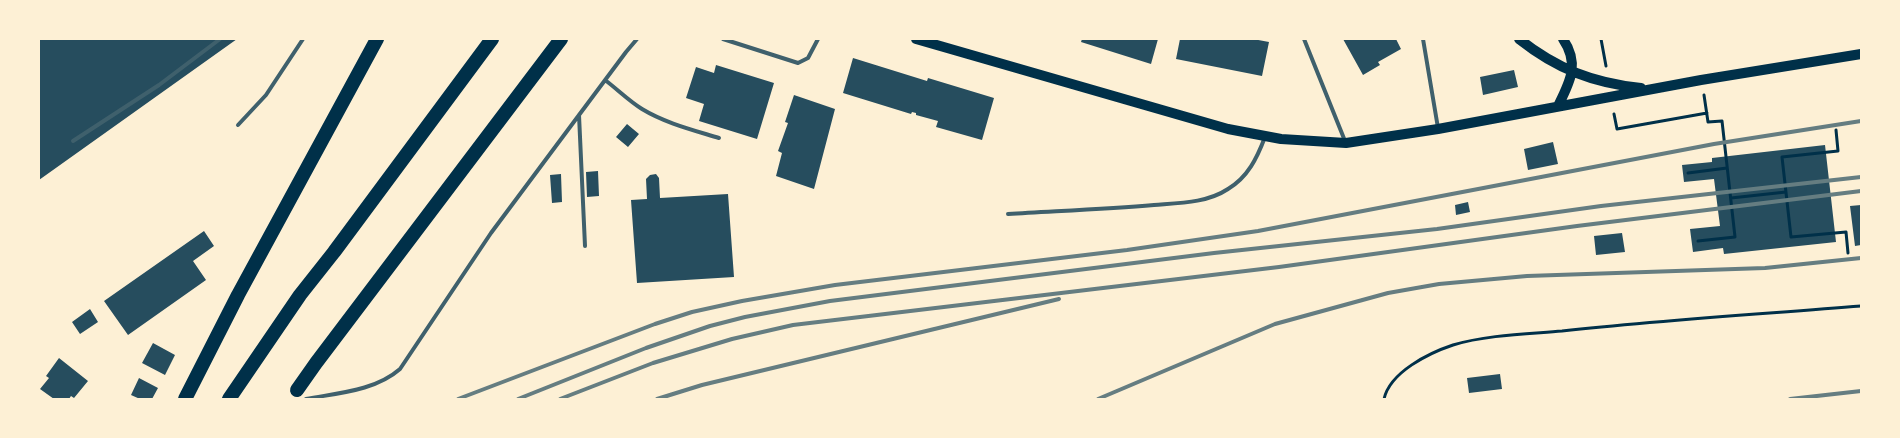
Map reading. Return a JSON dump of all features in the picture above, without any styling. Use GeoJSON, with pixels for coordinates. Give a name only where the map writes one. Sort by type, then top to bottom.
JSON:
{"type":"FeatureCollection","features":[{"type":"Feature","properties":{"kind":"highway"},"geometry":{"type":"LineString","coordinates":[[344,96],[367,39]]}},
{"type":"Feature","properties":{"kind":"highway"},"geometry":{"type":"LineString","coordinates":[[185,399],[238,295],[376,39]]}},
{"type":"Feature","properties":{"kind":"highway"},"geometry":{"type":"LineString","coordinates":[[229,399],[300,295],[492,39]]}},
{"type":"Feature","properties":{"kind":"highway"},"geometry":{"type":"LineString","coordinates":[[302,395],[316,363],[561,39]]}},
{"type":"Feature","properties":{"kind":"main road"},"geometry":{"type":"LineString","coordinates":[[920,39],[942,42],[1228,129],[1281,139],[1346,143],[1438,129],[1701,80],[1861,54]]}},
{"type":"Feature","properties":{"kind":"main road"},"geometry":{"type":"LineString","coordinates":[[1520,39],[1550,61],[1573,72],[1595,80],[1622,86],[1654,89]]}},
{"type":"Feature","properties":{"kind":"main road"},"geometry":{"type":"LineString","coordinates":[[1558,106],[1573,72],[1571,56],[1563,39]]}},
{"type":"Feature","properties":{"kind":"lane"},"geometry":{"type":"LineString","coordinates":[[72,141],[158,85],[220,39]]}},
{"type":"Feature","properties":{"kind":"lane"},"geometry":{"type":"LineString","coordinates":[[238,125],[266,95],[303,39]]}},
{"type":"Feature","properties":{"kind":"lane"},"geometry":{"type":"LineString","coordinates":[[302,395],[370,386],[389,379],[400,370],[491,233],[637,39]]}},
{"type":"Feature","properties":{"kind":"lane"},"geometry":{"type":"LineString","coordinates":[[723,39],[798,62],[808,58],[818,39]]}},
{"type":"Feature","properties":{"kind":"lane"},"geometry":{"type":"LineString","coordinates":[[1304,39],[1346,143]]}},
{"type":"Feature","properties":{"kind":"lane"},"geometry":{"type":"LineString","coordinates":[[1423,39],[1438,129]]}},
{"type":"Feature","properties":{"kind":"lane"},"geometry":{"type":"LineString","coordinates":[[605,80],[636,106],[647,112],[659,118],[718,138]]}},
{"type":"Feature","properties":{"kind":"lane"},"geometry":{"type":"LineString","coordinates":[[579,115],[585,246]]}},
{"type":"Feature","properties":{"kind":"lane"},"geometry":{"type":"LineString","coordinates":[[1008,214],[1130,207],[1217,196],[1238,183],[1256,159],[1265,136]]}},
{"type":"Feature","properties":{"kind":"path"},"geometry":{"type":"LineString","coordinates":[[1698,241],[1735,236],[1722,121],[1708,122],[1701,80]]}},
{"type":"Feature","properties":{"kind":"path"},"geometry":{"type":"LineString","coordinates":[[1617,129],[1707,113]]}},
{"type":"Feature","properties":{"kind":"path"},"geometry":{"type":"LineString","coordinates":[[1836,130],[1838,151],[1782,157],[1791,237],[1846,232],[1848,253]]}},
{"type":"Feature","properties":{"kind":"path"},"geometry":{"type":"LineString","coordinates":[[1688,172],[1728,168]]}},
{"type":"Feature","properties":{"kind":"path"},"geometry":{"type":"LineString","coordinates":[[1731,198],[1786,192]]}},
{"type":"Feature","properties":{"kind":"path"},"geometry":{"type":"LineString","coordinates":[[1384,399],[1385,392],[1398,376],[1415,362],[1454,345],[1476,340],[1582,328],[1861,306]]}},
{"type":"Feature","properties":{"kind":"building"},"geometry":{"type":"Polygon","coordinates":[[[39,39],[237,39],[39,180],[39,39]]]}},
{"type":"Feature","properties":{"kind":"building"},"geometry":{"type":"Polygon","coordinates":[[[1082,39],[1158,39],[1151,64],[1081,42],[1082,39]]]}},
{"type":"Feature","properties":{"kind":"building"},"geometry":{"type":"Polygon","coordinates":[[[1180,39],[1253,39],[1269,42],[1262,76],[1176,59],[1180,39]]]}},
{"type":"Feature","properties":{"kind":"building"},"geometry":{"type":"Polygon","coordinates":[[[1343,39],[1396,39],[1401,49],[1378,62],[1380,65],[1363,75],[1343,39]]]}},
{"type":"Feature","properties":{"kind":"building"},"geometry":{"type":"Polygon","coordinates":[[[853,58],[927,81],[928,78],[994,98],[982,140],[936,127],[938,121],[916,115],[916,113],[912,112],[911,114],[843,93],[853,58]]]}},
{"type":"Feature","properties":{"kind":"building"},"geometry":{"type":"Polygon","coordinates":[[[716,65],[774,83],[757,139],[699,121],[704,104],[686,98],[696,67],[714,73],[716,65]]]}},
{"type":"Feature","properties":{"kind":"building"},"geometry":{"type":"Polygon","coordinates":[[[1514,70],[1518,87],[1483,95],[1480,77],[1514,70]]]}},
{"type":"Feature","properties":{"kind":"building"},"geometry":{"type":"Polygon","coordinates":[[[794,95],[835,109],[814,189],[776,176],[782,153],[778,151],[788,123],[785,122],[794,95]]]}},
{"type":"Feature","properties":{"kind":"building"},"geometry":{"type":"Polygon","coordinates":[[[627,124],[639,134],[628,147],[616,137],[627,124]]]}},
{"type":"Feature","properties":{"kind":"building"},"geometry":{"type":"Polygon","coordinates":[[[1553,142],[1558,164],[1528,170],[1524,149],[1553,142]]]}},
{"type":"Feature","properties":{"kind":"building"},"geometry":{"type":"Polygon","coordinates":[[[1825,145],[1836,242],[1724,254],[1723,248],[1693,252],[1690,229],[1720,226],[1714,179],[1684,182],[1682,165],[1712,162],[1712,158],[1825,145]]]}},
{"type":"Feature","properties":{"kind":"building"},"geometry":{"type":"Polygon","coordinates":[[[598,171],[599,196],[587,197],[586,172],[598,171]]]}},
{"type":"Feature","properties":{"kind":"building"},"geometry":{"type":"Polygon","coordinates":[[[561,174],[562,202],[552,203],[550,175],[561,174]]]}},
{"type":"Feature","properties":{"kind":"building"},"geometry":{"type":"Polygon","coordinates":[[[656,174],[659,178],[660,198],[728,194],[734,277],[637,283],[631,200],[647,199],[646,179],[650,175],[656,174]]]}},
{"type":"Feature","properties":{"kind":"building"},"geometry":{"type":"Polygon","coordinates":[[[1468,202],[1470,212],[1456,215],[1455,205],[1468,202]]]}},
{"type":"Feature","properties":{"kind":"building"},"geometry":{"type":"Polygon","coordinates":[[[1861,205],[1861,245],[1855,246],[1850,206],[1861,205]]]}},
{"type":"Feature","properties":{"kind":"building"},"geometry":{"type":"Polygon","coordinates":[[[204,231],[214,246],[193,261],[206,280],[128,335],[104,301],[204,231]]]}},
{"type":"Feature","properties":{"kind":"building"},"geometry":{"type":"Polygon","coordinates":[[[1622,233],[1625,252],[1596,255],[1594,236],[1622,233]]]}},
{"type":"Feature","properties":{"kind":"building"},"geometry":{"type":"Polygon","coordinates":[[[90,309],[98,322],[80,334],[72,322],[90,309]]]}},
{"type":"Feature","properties":{"kind":"building"},"geometry":{"type":"Polygon","coordinates":[[[153,343],[175,355],[165,375],[142,363],[153,343]]]}},
{"type":"Feature","properties":{"kind":"building"},"geometry":{"type":"Polygon","coordinates":[[[59,358],[88,381],[74,398],[71,396],[69,399],[54,399],[40,389],[49,378],[46,376],[59,358]]]}},
{"type":"Feature","properties":{"kind":"building"},"geometry":{"type":"Polygon","coordinates":[[[1500,374],[1502,389],[1469,393],[1467,378],[1500,374]]]}},
{"type":"Feature","properties":{"kind":"building"},"geometry":{"type":"Polygon","coordinates":[[[139,378],[158,388],[152,399],[140,399],[131,395],[139,378]]]}},
{"type":"Feature","properties":{"kind":"railway"},"geometry":{"type":"LineString","coordinates":[[458,399],[655,324],[692,312],[742,301],[835,285],[1127,250],[1258,231],[1714,144],[1861,121]]}},
{"type":"Feature","properties":{"kind":"railway"},"geometry":{"type":"LineString","coordinates":[[518,399],[646,348],[710,326],[745,317],[830,301],[1214,253],[1437,229],[1601,206],[1861,177]]}},
{"type":"Feature","properties":{"kind":"railway"},"geometry":{"type":"LineString","coordinates":[[560,399],[653,363],[732,339],[793,325],[1279,267],[1577,226],[1861,191]]}},
{"type":"Feature","properties":{"kind":"railway"},"geometry":{"type":"LineString","coordinates":[[1098,399],[1275,324],[1388,293],[1439,284],[1527,276],[1765,268],[1861,258]]}},
{"type":"Feature","properties":{"kind":"railway"},"geometry":{"type":"LineString","coordinates":[[657,399],[702,385],[1059,299]]}},
{"type":"Feature","properties":{"kind":"railway"},"geometry":{"type":"LineString","coordinates":[[1790,399],[1861,391]]}}]}
